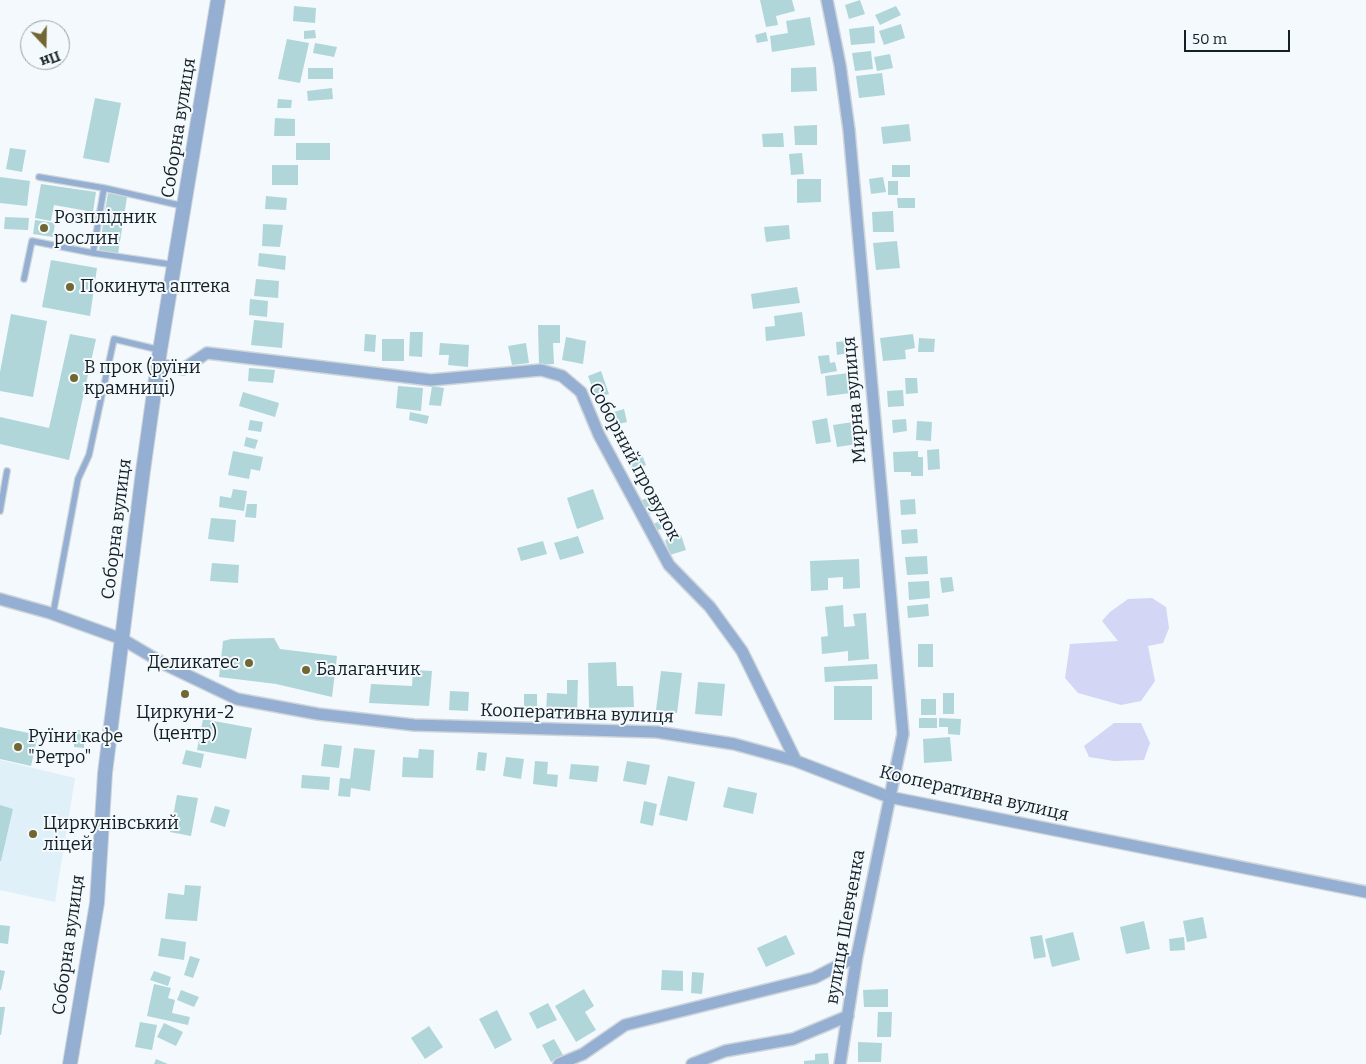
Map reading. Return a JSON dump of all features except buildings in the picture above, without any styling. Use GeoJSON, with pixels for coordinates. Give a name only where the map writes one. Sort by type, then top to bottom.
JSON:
{"type":"FeatureCollection","features":[{"type":"Feature","properties":{"kind":"street","name":"Соборна вулиця"},"geometry":{"type":"LineString","coordinates":[[70,1064],[97,903],[105,773],[159,357],[218,0]]}},
{"type":"Feature","properties":{"kind":"street","name":"Мирна вулиця"},"geometry":{"type":"LineString","coordinates":[[827,0],[840,65],[849,130],[903,734],[889,797]]}},
{"type":"Feature","properties":{"kind":"street","name":"Соборний провулок"},"geometry":{"type":"LineString","coordinates":[[159,357],[183,369],[207,353],[431,380],[541,370],[562,376],[581,392],[599,435],[669,565],[710,607],[742,651],[796,761]]}},
{"type":"Feature","properties":{"kind":"street","name":"Кооперативна вулиця"},"geometry":{"type":"LineString","coordinates":[[0,599],[53,614],[122,639],[166,664],[237,698],[309,712],[414,726],[657,732],[734,744],[796,761],[889,797],[1366,892]]}},
{"type":"Feature","properties":{"kind":"street","name":"вулиця Шевченка"},"geometry":{"type":"LineString","coordinates":[[840,1064],[856,956],[889,797]]}},
{"type":"Feature","properties":{"kind":"street"},"geometry":{"type":"LineString","coordinates":[[559,1064],[583,1054],[625,1025],[814,978],[856,956]]}},
{"type":"Feature","properties":{"kind":"street"},"geometry":{"type":"LineString","coordinates":[[692,1064],[725,1051],[793,1039],[848,1016]]}},
{"type":"Feature","properties":{"kind":"lane"},"geometry":{"type":"LineString","coordinates":[[39,177],[104,188],[185,207]]}},
{"type":"Feature","properties":{"kind":"lane"},"geometry":{"type":"LineString","coordinates":[[94,253],[104,188]]}},
{"type":"Feature","properties":{"kind":"lane"},"geometry":{"type":"LineString","coordinates":[[24,279],[32,241],[94,253],[175,265]]}},
{"type":"Feature","properties":{"kind":"lane"},"geometry":{"type":"LineString","coordinates":[[53,614],[78,479],[89,455],[114,339],[159,357]]}},
{"type":"Feature","properties":{"kind":"lane"},"geometry":{"type":"LineString","coordinates":[[0,511],[7,471]]}},
{"type":"Feature","properties":{"kind":"shaded area","name":"Циркунівський ліцей"},"geometry":{"type":"Polygon","coordinates":[[[0,760],[75,778],[55,902],[0,890],[0,760]]]}},
{"type":"Feature","properties":{"kind":"water"},"geometry":{"type":"Polygon","coordinates":[[[1152,598],[1166,607],[1169,628],[1163,643],[1148,646],[1155,681],[1141,701],[1121,705],[1078,693],[1065,678],[1070,644],[1118,641],[1102,621],[1110,612],[1128,599],[1152,598]]]}},
{"type":"Feature","properties":{"kind":"water"},"geometry":{"type":"Polygon","coordinates":[[[1114,723],[1141,723],[1150,743],[1144,760],[1114,761],[1089,757],[1084,746],[1114,723]]]}},
{"type":"Feature","properties":{"kind":"place","name":"Розплідник рослин"},"geometry":{"type":"Point","coordinates":[44,228]}},
{"type":"Feature","properties":{"kind":"place","name":"Покинута аптека"},"geometry":{"type":"Point","coordinates":[70,287]}},
{"type":"Feature","properties":{"kind":"place","name":"В прок (руїни крамниці)"},"geometry":{"type":"Point","coordinates":[74,378]}},
{"type":"Feature","properties":{"kind":"place","name":"Деликатес"},"geometry":{"type":"Point","coordinates":[249,663]}},
{"type":"Feature","properties":{"kind":"place","name":"Балаганчик"},"geometry":{"type":"Point","coordinates":[306,670]}},
{"type":"Feature","properties":{"kind":"place","name":"Циркуни-2 (центр)"},"geometry":{"type":"Point","coordinates":[185,694]}},
{"type":"Feature","properties":{"kind":"place","name":"Руїни кафе \"Ретро\""},"geometry":{"type":"Point","coordinates":[18,747]}},
{"type":"Feature","properties":{"kind":"place","name":"Циркунівський ліцей"},"geometry":{"type":"Point","coordinates":[33,834]}}]}
